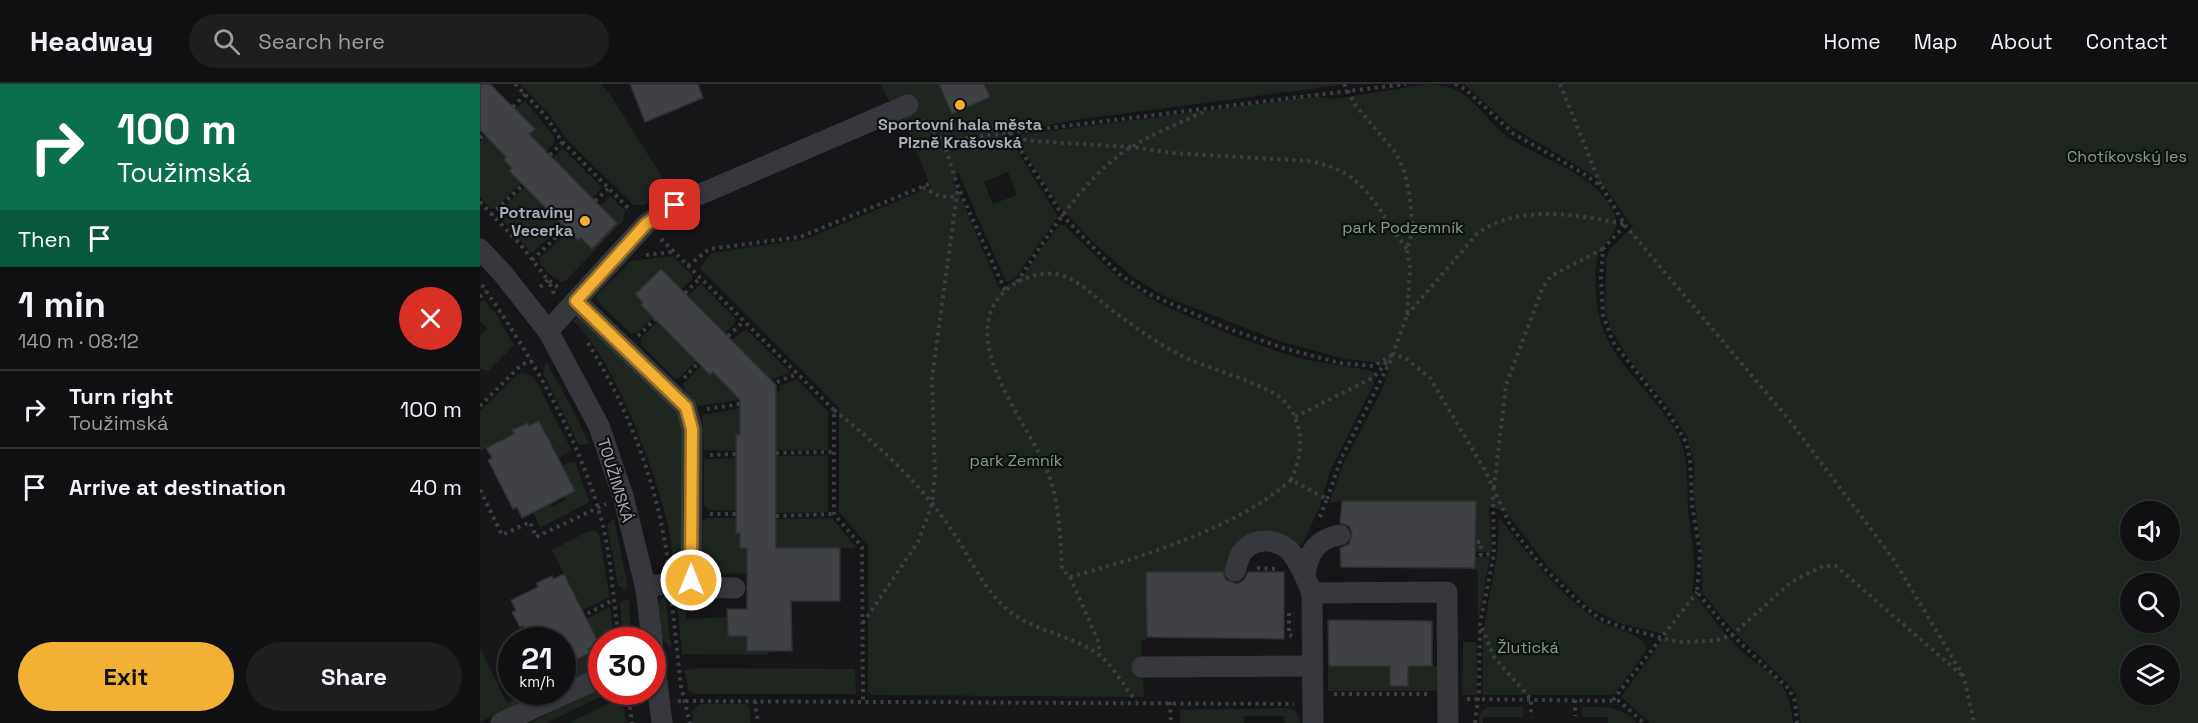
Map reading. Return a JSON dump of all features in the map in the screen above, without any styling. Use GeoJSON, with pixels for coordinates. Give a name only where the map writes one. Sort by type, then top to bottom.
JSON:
{"type":"FeatureCollection","features":[{"type":"Feature","properties":{"kind":"street"},"geometry":{"type":"LineString","coordinates":[[548,331],[646,224],[675,205],[908,105]]}},
{"type":"Feature","properties":{"kind":"street","name":"TOUŽIMSKÁ"},"geometry":{"type":"LineString","coordinates":[[480,249],[548,331],[599,426],[623,496],[645,587],[650,627]]}},
{"type":"Feature","properties":{"kind":"street"},"geometry":{"type":"LineString","coordinates":[[579,299],[686,407],[692,429],[691,580]]}},
{"type":"Feature","properties":{"kind":"street"},"geometry":{"type":"LineString","coordinates":[[1313,723],[1313,694],[1306,666],[1307,560],[1314,546],[1324,539],[1340,535]]}},
{"type":"Feature","properties":{"kind":"street"},"geometry":{"type":"LineString","coordinates":[[1243,572],[1241,554],[1256,542],[1270,540],[1286,547],[1294,556],[1308,584]]}},
{"type":"Feature","properties":{"kind":"street"},"geometry":{"type":"LineString","coordinates":[[645,587],[691,580],[701,587],[735,588]]}},
{"type":"Feature","properties":{"kind":"street"},"geometry":{"type":"LineString","coordinates":[[1308,584],[1447,592],[1448,723]]}},
{"type":"Feature","properties":{"kind":"street"},"geometry":{"type":"LineString","coordinates":[[1142,667],[1306,666]]}},
{"type":"Feature","properties":{"kind":"street"},"geometry":{"type":"LineString","coordinates":[[501,723],[588,683]]}},
{"type":"Feature","properties":{"kind":"street","name":"TOUŽIMSKÁ"},"geometry":{"type":"LineString","coordinates":[[660,705],[662,723]]}},
{"type":"Feature","properties":{"kind":"path"},"geometry":{"type":"LineString","coordinates":[[515,84],[545,115],[563,142],[673,252],[834,410],[899,465],[955,530],[983,582],[1009,611],[1041,629],[1100,656],[1137,702]]}},
{"type":"Feature","properties":{"kind":"path"},"geometry":{"type":"LineString","coordinates":[[1344,84],[1356,106],[1385,139],[1401,163],[1412,210],[1413,230],[1407,249]]}},
{"type":"Feature","properties":{"kind":"path"},"geometry":{"type":"LineString","coordinates":[[1005,290],[958,187],[943,141],[1309,95],[1348,93],[1381,86],[1406,84]]}},
{"type":"Feature","properties":{"kind":"path"},"geometry":{"type":"LineString","coordinates":[[1455,84],[1465,89],[1514,134],[1581,172],[1602,188]]}},
{"type":"Feature","properties":{"kind":"path"},"geometry":{"type":"LineString","coordinates":[[1560,84],[1602,188],[1625,225],[1802,438],[1894,560],[1964,678],[1974,723]]}},
{"type":"Feature","properties":{"kind":"path"},"geometry":{"type":"LineString","coordinates":[[513,106],[525,94]]}},
{"type":"Feature","properties":{"kind":"path"},"geometry":{"type":"LineString","coordinates":[[1017,283],[1063,216],[1096,176],[1131,147],[1210,108]]}},
{"type":"Feature","properties":{"kind":"path"},"geometry":{"type":"LineString","coordinates":[[1009,132],[1021,139],[1032,141],[1329,164],[1346,173],[1378,205],[1407,249],[1410,269],[1407,315],[1394,354],[1341,459],[1317,523]]}},
{"type":"Feature","properties":{"kind":"path"},"geometry":{"type":"LineString","coordinates":[[1009,132],[1063,216],[1119,274],[1149,294],[1224,327],[1283,348],[1340,363],[1374,366],[1394,354]]}},
{"type":"Feature","properties":{"kind":"path"},"geometry":{"type":"LineString","coordinates":[[550,155],[563,142]]}},
{"type":"Feature","properties":{"kind":"path"},"geometry":{"type":"LineString","coordinates":[[492,215],[523,184]]}},
{"type":"Feature","properties":{"kind":"path"},"geometry":{"type":"LineString","coordinates":[[688,266],[709,249],[800,237],[929,184]]}},
{"type":"Feature","properties":{"kind":"path"},"geometry":{"type":"LineString","coordinates":[[923,187],[939,196],[957,197]]}},
{"type":"Feature","properties":{"kind":"path"},"geometry":{"type":"LineString","coordinates":[[862,624],[902,570],[918,542],[932,504],[935,474],[932,378],[958,187]]}},
{"type":"Feature","properties":{"kind":"path"},"geometry":{"type":"LineString","coordinates":[[595,201],[609,188]]}},
{"type":"Feature","properties":{"kind":"path"},"geometry":{"type":"LineString","coordinates":[[480,202],[555,285],[579,299]]}},
{"type":"Feature","properties":{"kind":"path"},"geometry":{"type":"LineString","coordinates":[[1407,315],[1478,234],[1490,226],[1520,218],[1566,214],[1625,225]]}},
{"type":"Feature","properties":{"kind":"path"},"geometry":{"type":"LineString","coordinates":[[1474,723],[1478,699],[1480,624],[1494,554],[1493,492],[1506,385],[1543,287],[1551,276],[1603,249],[1625,225]]}},
{"type":"Feature","properties":{"kind":"path"},"geometry":{"type":"LineString","coordinates":[[532,260],[566,228]]}},
{"type":"Feature","properties":{"kind":"path"},"geometry":{"type":"LineString","coordinates":[[1603,249],[1602,299],[1608,332],[1620,353],[1678,427],[1690,459],[1692,505],[1700,552],[1697,592],[1613,700]]}},
{"type":"Feature","properties":{"kind":"path"},"geometry":{"type":"LineString","coordinates":[[641,256],[673,252]]}},
{"type":"Feature","properties":{"kind":"path"},"geometry":{"type":"LineString","coordinates":[[1070,577],[1118,563],[1205,530],[1265,500],[1291,480],[1299,463],[1300,436],[1295,417],[1277,395],[1206,367],[1157,342],[1135,328],[1079,283],[1049,274],[1039,275],[1005,290],[988,318],[987,345],[991,360],[1048,478],[1061,520],[1062,569],[1070,577],[1098,641],[1100,656]]}},
{"type":"Feature","properties":{"kind":"path"},"geometry":{"type":"LineString","coordinates":[[685,293],[700,278]]}},
{"type":"Feature","properties":{"kind":"path"},"geometry":{"type":"LineString","coordinates":[[480,282],[513,328],[566,425],[602,524],[617,627]]}},
{"type":"Feature","properties":{"kind":"path"},"geometry":{"type":"LineString","coordinates":[[480,297],[486,291]]}},
{"type":"Feature","properties":{"kind":"path"},"geometry":{"type":"LineString","coordinates":[[633,341],[655,320]]}},
{"type":"Feature","properties":{"kind":"path"},"geometry":{"type":"LineString","coordinates":[[728,336],[744,321]]}},
{"type":"Feature","properties":{"kind":"path"},"geometry":{"type":"LineString","coordinates":[[1295,417],[1374,377],[1394,354]]}},
{"type":"Feature","properties":{"kind":"path"},"geometry":{"type":"LineString","coordinates":[[1394,354],[1407,359],[1430,378],[1486,472],[1505,517],[1532,554],[1581,604],[1599,618],[1621,627],[1661,638],[1678,642],[1704,643],[1732,635],[1791,582],[1823,566],[1836,566],[1964,678]]}},
{"type":"Feature","properties":{"kind":"path"},"geometry":{"type":"LineString","coordinates":[[480,406],[521,365],[531,361]]}},
{"type":"Feature","properties":{"kind":"path"},"geometry":{"type":"LineString","coordinates":[[677,385],[698,363]]}},
{"type":"Feature","properties":{"kind":"path"},"geometry":{"type":"LineString","coordinates":[[777,382],[797,374]]}},
{"type":"Feature","properties":{"kind":"path"},"geometry":{"type":"LineString","coordinates":[[698,411],[740,404]]}},
{"type":"Feature","properties":{"kind":"path"},"geometry":{"type":"LineString","coordinates":[[834,410],[834,514],[862,547],[863,700]]}},
{"type":"Feature","properties":{"kind":"path"},"geometry":{"type":"LineString","coordinates":[[776,453],[834,452]]}},
{"type":"Feature","properties":{"kind":"path"},"geometry":{"type":"LineString","coordinates":[[700,455],[736,454]]}},
{"type":"Feature","properties":{"kind":"path"},"geometry":{"type":"LineString","coordinates":[[1291,480],[1327,499]]}},
{"type":"Feature","properties":{"kind":"path"},"geometry":{"type":"LineString","coordinates":[[480,490],[502,535],[530,522],[536,537],[623,496]]}},
{"type":"Feature","properties":{"kind":"path"},"geometry":{"type":"LineString","coordinates":[[700,514],[736,514]]}},
{"type":"Feature","properties":{"kind":"path"},"geometry":{"type":"LineString","coordinates":[[776,516],[834,514]]}},
{"type":"Feature","properties":{"kind":"path"},"geometry":{"type":"LineString","coordinates":[[1477,542],[1481,542],[1481,555],[1494,554]]}},
{"type":"Feature","properties":{"kind":"path"},"geometry":{"type":"LineString","coordinates":[[1243,572],[1252,567],[1279,569]]}},
{"type":"Feature","properties":{"kind":"path"},"geometry":{"type":"LineString","coordinates":[[1697,592],[1732,635],[1789,688],[1795,701],[1797,723]]}},
{"type":"Feature","properties":{"kind":"path"},"geometry":{"type":"LineString","coordinates":[[581,617],[613,600]]}},
{"type":"Feature","properties":{"kind":"path"},"geometry":{"type":"LineString","coordinates":[[666,701],[1299,703],[1297,675],[1306,666],[1300,636],[1288,635],[1289,605]]}},
{"type":"Feature","properties":{"kind":"path"},"geometry":{"type":"LineString","coordinates":[[1480,624],[1494,657],[1531,699],[1531,717]]}},
{"type":"Feature","properties":{"kind":"path"},"geometry":{"type":"LineString","coordinates":[[1313,694],[1435,694],[1448,699],[1613,700],[1619,701],[1644,723]]}},
{"type":"Feature","properties":{"kind":"path"},"geometry":{"type":"LineString","coordinates":[[755,700],[758,723]]}},
{"type":"Feature","properties":{"kind":"path"},"geometry":{"type":"LineString","coordinates":[[1575,700],[1575,716]]}},
{"type":"Feature","properties":{"kind":"path"},"geometry":{"type":"LineString","coordinates":[[686,701],[690,723]]}},
{"type":"Feature","properties":{"kind":"path"},"geometry":{"type":"LineString","coordinates":[[1171,702],[1171,723]]}},
{"type":"Feature","properties":{"kind":"path"},"geometry":{"type":"LineString","coordinates":[[629,705],[632,723]]}},
{"type":"Feature","properties":{"kind":"green space"},"geometry":{"type":"Polygon","coordinates":[[[520,84],[601,84],[671,191],[644,205],[634,205],[566,139],[551,116],[520,84]]]}},
{"type":"Feature","properties":{"kind":"green space","name":"park Zemník"},"geometry":{"type":"Polygon","coordinates":[[[881,84],[1348,84],[1076,120],[1006,133],[1058,216],[1015,279],[1006,282],[958,172],[954,182],[1000,290],[1024,274],[1059,225],[1064,225],[1121,280],[1159,303],[1229,334],[1297,358],[1373,371],[1374,384],[1330,471],[1319,509],[1301,546],[1289,539],[1235,550],[1225,572],[1146,572],[1146,640],[1141,640],[1144,697],[871,695],[868,691],[868,546],[839,512],[839,408],[700,268],[711,253],[806,239],[931,187],[903,118],[888,99],[881,84]],[[1008,172],[984,182],[993,204],[1017,195],[1008,172]]]}},
{"type":"Feature","properties":{"kind":"green space","name":"park Podzemník"},"geometry":{"type":"Polygon","coordinates":[[[1428,84],[1458,91],[1508,137],[1587,181],[1598,190],[1613,211],[1616,219],[1614,231],[1602,248],[1596,262],[1599,313],[1613,350],[1667,417],[1683,448],[1694,559],[1692,591],[1734,643],[1780,683],[1786,693],[1793,723],[1650,723],[1621,697],[1666,635],[1619,623],[1590,608],[1549,568],[1506,512],[1489,507],[1492,552],[1475,552],[1475,501],[1342,501],[1329,503],[1344,462],[1380,394],[1390,368],[1371,362],[1344,359],[1280,341],[1163,296],[1129,274],[1096,245],[1059,206],[1020,146],[1017,135],[1304,98],[1334,99],[1428,84]]]}},
{"type":"Feature","properties":{"kind":"green space","name":"Chotíkovský les"},"geometry":{"type":"Polygon","coordinates":[[[1464,84],[2198,84],[2198,723],[1801,723],[1796,694],[1737,635],[1702,593],[1701,548],[1693,489],[1694,461],[1686,435],[1668,407],[1632,363],[1611,330],[1605,310],[1606,259],[1609,250],[1632,227],[1606,188],[1592,175],[1510,126],[1464,84]]]}},
{"type":"Feature","properties":{"kind":"green space"},"geometry":{"type":"Polygon","coordinates":[[[525,101],[555,138],[554,143],[546,151],[529,134],[534,129],[515,109],[525,101]]]}},
{"type":"Feature","properties":{"kind":"green space"},"geometry":{"type":"Polygon","coordinates":[[[486,136],[509,154],[504,160],[512,168],[509,171],[521,183],[496,208],[491,209],[480,197],[480,142],[486,136]]]}},
{"type":"Feature","properties":{"kind":"green space"},"geometry":{"type":"Polygon","coordinates":[[[564,150],[602,187],[593,198],[553,158],[564,150]]]}},
{"type":"Feature","properties":{"kind":"green space"},"geometry":{"type":"Polygon","coordinates":[[[525,187],[563,225],[532,253],[498,216],[498,212],[525,187]]]}},
{"type":"Feature","properties":{"kind":"green space"},"geometry":{"type":"Polygon","coordinates":[[[610,196],[625,211],[623,221],[566,280],[559,281],[551,276],[542,266],[539,258],[569,231],[578,240],[581,238],[592,248],[617,223],[600,206],[610,196]]]}},
{"type":"Feature","properties":{"kind":"green space"},"geometry":{"type":"Polygon","coordinates":[[[673,256],[692,275],[692,279],[681,290],[660,269],[636,294],[643,303],[641,306],[653,318],[637,333],[631,334],[600,304],[596,296],[631,261],[673,256]]]}},
{"type":"Feature","properties":{"kind":"green space"},"geometry":{"type":"Polygon","coordinates":[[[699,285],[702,285],[735,318],[735,323],[725,333],[688,296],[699,285]]]}},
{"type":"Feature","properties":{"kind":"green space"},"geometry":{"type":"Polygon","coordinates":[[[484,300],[496,314],[514,345],[488,371],[480,369],[480,336],[488,329],[480,321],[480,303],[484,300]]]}},
{"type":"Feature","properties":{"kind":"green space"},"geometry":{"type":"Polygon","coordinates":[[[580,314],[674,408],[682,424],[681,564],[674,570],[669,529],[644,449],[632,418],[604,362],[589,339],[573,321],[580,314]]]}},
{"type":"Feature","properties":{"kind":"green space"},"geometry":{"type":"Polygon","coordinates":[[[657,322],[666,331],[669,328],[696,361],[679,378],[675,379],[641,345],[641,338],[657,322]]]}},
{"type":"Feature","properties":{"kind":"green space"},"geometry":{"type":"Polygon","coordinates":[[[746,329],[790,372],[771,380],[732,340],[746,329]]]}},
{"type":"Feature","properties":{"kind":"green space"},"geometry":{"type":"Polygon","coordinates":[[[547,363],[589,444],[579,445],[543,373],[547,363]]]}},
{"type":"Feature","properties":{"kind":"green space"},"geometry":{"type":"Polygon","coordinates":[[[701,366],[710,375],[713,372],[740,400],[698,406],[683,384],[701,366]]]}},
{"type":"Feature","properties":{"kind":"green space"},"geometry":{"type":"Polygon","coordinates":[[[522,373],[534,377],[571,449],[555,460],[552,446],[539,421],[529,426],[527,423],[513,430],[514,434],[480,451],[480,411],[517,375],[522,373]]]}},
{"type":"Feature","properties":{"kind":"green space"},"geometry":{"type":"Polygon","coordinates":[[[797,379],[828,412],[828,450],[776,450],[776,392],[781,390],[779,386],[797,379]]]}},
{"type":"Feature","properties":{"kind":"green space"},"geometry":{"type":"Polygon","coordinates":[[[740,408],[740,434],[736,435],[737,451],[704,450],[702,415],[740,408]]]}},
{"type":"Feature","properties":{"kind":"green space"},"geometry":{"type":"Polygon","coordinates":[[[828,455],[828,512],[776,513],[776,456],[828,455]]]}},
{"type":"Feature","properties":{"kind":"green space"},"geometry":{"type":"Polygon","coordinates":[[[736,458],[736,511],[709,510],[704,505],[704,459],[736,458]]]}},
{"type":"Feature","properties":{"kind":"green space"},"geometry":{"type":"Polygon","coordinates":[[[575,462],[589,502],[540,528],[533,512],[566,500],[564,497],[574,491],[562,466],[575,462]]]}},
{"type":"Feature","properties":{"kind":"green space","name":"Žlutická"},"geometry":{"type":"Polygon","coordinates":[[[1499,517],[1543,571],[1567,596],[1594,618],[1632,634],[1643,643],[1647,650],[1614,695],[1482,695],[1483,631],[1497,555],[1499,517]]]}},
{"type":"Feature","properties":{"kind":"green space"},"geometry":{"type":"Polygon","coordinates":[[[614,518],[628,588],[625,589],[618,586],[607,525],[614,518]]]}},
{"type":"Feature","properties":{"kind":"green space"},"geometry":{"type":"Polygon","coordinates":[[[706,518],[736,518],[740,533],[740,548],[747,548],[747,574],[703,573],[702,522],[706,518]]]}},
{"type":"Feature","properties":{"kind":"green space"},"geometry":{"type":"Polygon","coordinates":[[[832,518],[857,548],[776,548],[776,519],[832,518]]]}},
{"type":"Feature","properties":{"kind":"green space"},"geometry":{"type":"Polygon","coordinates":[[[589,531],[599,534],[610,597],[583,610],[552,550],[589,531]]]}},
{"type":"Feature","properties":{"kind":"green space"},"geometry":{"type":"Polygon","coordinates":[[[1475,557],[1490,557],[1478,621],[1478,571],[1475,568],[1475,557]]]}},
{"type":"Feature","properties":{"kind":"green space"},"geometry":{"type":"Polygon","coordinates":[[[665,594],[671,649],[666,643],[666,627],[656,627],[654,609],[665,594]]]}},
{"type":"Feature","properties":{"kind":"green space"},"geometry":{"type":"Polygon","coordinates":[[[629,600],[630,627],[622,627],[620,604],[629,600]]]}},
{"type":"Feature","properties":{"kind":"green space"},"geometry":{"type":"Polygon","coordinates":[[[685,601],[686,619],[727,617],[728,636],[747,636],[747,651],[770,651],[767,655],[682,654],[677,604],[685,601]]]}},
{"type":"Feature","properties":{"kind":"green space"},"geometry":{"type":"Polygon","coordinates":[[[608,607],[611,608],[612,627],[590,627],[586,619],[608,607]]]}},
{"type":"Feature","properties":{"kind":"green space"},"geometry":{"type":"Polygon","coordinates":[[[1463,642],[1477,642],[1477,695],[1462,695],[1463,642]]]}},
{"type":"Feature","properties":{"kind":"green space"},"geometry":{"type":"Polygon","coordinates":[[[480,648],[498,685],[498,705],[515,705],[480,722],[480,648]]]}},
{"type":"Feature","properties":{"kind":"green space"},"geometry":{"type":"Polygon","coordinates":[[[588,654],[588,673],[576,678],[576,660],[588,654]]]}},
{"type":"Feature","properties":{"kind":"green space"},"geometry":{"type":"Polygon","coordinates":[[[1328,666],[1390,666],[1390,685],[1407,686],[1408,666],[1437,666],[1437,691],[1328,691],[1328,666]]]}},
{"type":"Feature","properties":{"kind":"green space"},"geometry":{"type":"Polygon","coordinates":[[[699,668],[855,669],[856,694],[696,694],[689,691],[684,671],[699,668]]]}},
{"type":"Feature","properties":{"kind":"green space"},"geometry":{"type":"Polygon","coordinates":[[[588,694],[588,703],[546,723],[530,723],[566,705],[576,705],[576,700],[588,694]]]}},
{"type":"Feature","properties":{"kind":"green space"},"geometry":{"type":"Polygon","coordinates":[[[700,704],[745,704],[749,706],[751,723],[693,723],[692,711],[700,704]]]}},
{"type":"Feature","properties":{"kind":"green space"},"geometry":{"type":"Polygon","coordinates":[[[606,705],[620,705],[624,709],[626,723],[569,723],[606,705]]]}},
{"type":"Feature","properties":{"kind":"green space"},"geometry":{"type":"Polygon","coordinates":[[[1488,707],[1523,707],[1523,717],[1483,717],[1483,723],[1479,723],[1479,714],[1488,707]]]}},
{"type":"Feature","properties":{"kind":"green space"},"geometry":{"type":"Polygon","coordinates":[[[1582,707],[1619,710],[1638,723],[1608,723],[1608,717],[1583,717],[1582,707]]]}},
{"type":"Feature","properties":{"kind":"green space"},"geometry":{"type":"Polygon","coordinates":[[[1289,708],[1297,714],[1300,723],[1285,723],[1284,716],[1244,716],[1244,723],[1180,723],[1180,710],[1289,708]]]}},
{"type":"Feature","properties":{"kind":"building"},"geometry":{"type":"Polygon","coordinates":[[[480,84],[490,84],[535,129],[529,134],[617,223],[592,249],[581,238],[578,240],[509,171],[512,168],[504,160],[506,157],[480,130],[480,84]]]}},
{"type":"Feature","properties":{"kind":"building"},"geometry":{"type":"Polygon","coordinates":[[[630,84],[698,84],[703,98],[645,122],[630,84]]]}},
{"type":"Feature","properties":{"kind":"building","name":"Sportovní hala města Plzně Krašovská"},"geometry":{"type":"Polygon","coordinates":[[[939,84],[984,84],[990,97],[952,114],[939,84]]]}},
{"type":"Feature","properties":{"kind":"building"},"geometry":{"type":"Polygon","coordinates":[[[661,269],[776,385],[776,548],[840,548],[840,601],[791,601],[792,651],[747,651],[747,636],[728,636],[727,609],[747,609],[747,548],[740,548],[740,533],[736,533],[736,435],[740,434],[740,400],[713,372],[710,375],[641,305],[643,303],[635,294],[661,269]]]}},
{"type":"Feature","properties":{"kind":"building"},"geometry":{"type":"Polygon","coordinates":[[[539,421],[575,491],[522,518],[517,507],[513,509],[488,460],[492,458],[486,448],[514,434],[512,430],[539,421]]]}},
{"type":"Feature","properties":{"kind":"building"},"geometry":{"type":"Polygon","coordinates":[[[1342,501],[1476,501],[1475,568],[1341,567],[1340,548],[1349,544],[1352,533],[1349,526],[1340,523],[1342,501]]]}},
{"type":"Feature","properties":{"kind":"building"},"geometry":{"type":"Polygon","coordinates":[[[1146,572],[1223,572],[1226,580],[1237,584],[1244,580],[1248,572],[1284,572],[1284,639],[1147,637],[1146,572]]]}},
{"type":"Feature","properties":{"kind":"building"},"geometry":{"type":"Polygon","coordinates":[[[564,574],[590,627],[588,627],[588,654],[576,660],[576,627],[520,627],[512,612],[516,611],[511,600],[538,587],[536,583],[552,576],[553,579],[564,574]]]}},
{"type":"Feature","properties":{"kind":"building"},"geometry":{"type":"Polygon","coordinates":[[[1328,620],[1432,621],[1432,666],[1408,666],[1408,686],[1390,686],[1390,666],[1329,666],[1328,620]]]}},
{"type":"Feature","properties":{"kind":"place","name":"Sportovní hala města Plzně Krašovská"},"geometry":{"type":"Point","coordinates":[960,105]}},
{"type":"Feature","properties":{"kind":"place","name":"Potraviny Vecerka"},"geometry":{"type":"Point","coordinates":[585,221]}},
{"type":"Feature","properties":{"kind":"route"},"geometry":{"type":"LineString","coordinates":[[675,205],[646,224],[576,301],[686,407],[692,429],[691,580]]}}]}
